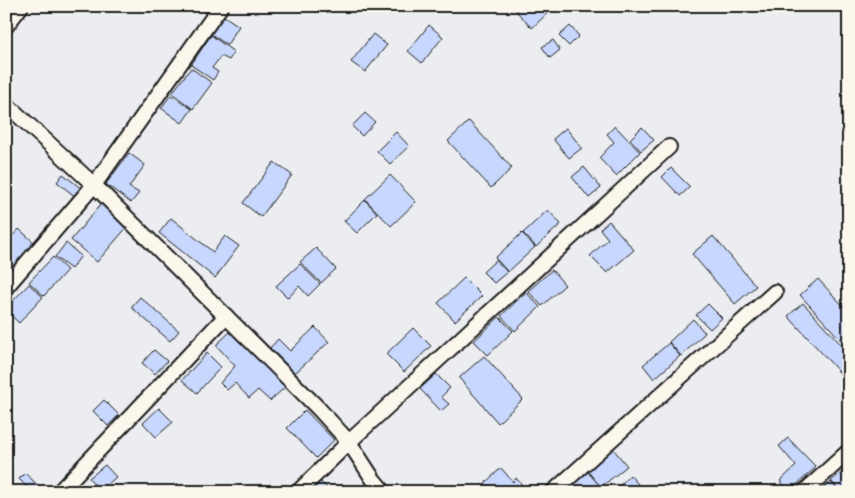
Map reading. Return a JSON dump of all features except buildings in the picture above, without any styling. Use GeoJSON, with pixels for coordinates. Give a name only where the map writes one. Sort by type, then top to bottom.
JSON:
{"type":"FeatureCollection","features":[{"type":"Feature","properties":{"kind":"lane"},"geometry":{"type":"LineString","coordinates":[[6,26],[21,6]]}},
{"type":"Feature","properties":{"kind":"lane"},"geometry":{"type":"LineString","coordinates":[[6,287],[94,185],[221,6]]}},
{"type":"Feature","properties":{"kind":"lane"},"geometry":{"type":"LineString","coordinates":[[6,104],[94,185],[349,442],[373,479],[384,492]]}},
{"type":"Feature","properties":{"kind":"lane"},"geometry":{"type":"LineString","coordinates":[[298,492],[349,442],[669,148]]}},
{"type":"Feature","properties":{"kind":"lane"},"geometry":{"type":"LineString","coordinates":[[552,492],[775,292]]}},
{"type":"Feature","properties":{"kind":"lane"},"geometry":{"type":"LineString","coordinates":[[59,492],[226,316]]}},
{"type":"Feature","properties":{"kind":"lane"},"geometry":{"type":"LineString","coordinates":[[804,492],[849,451]]}}]}
